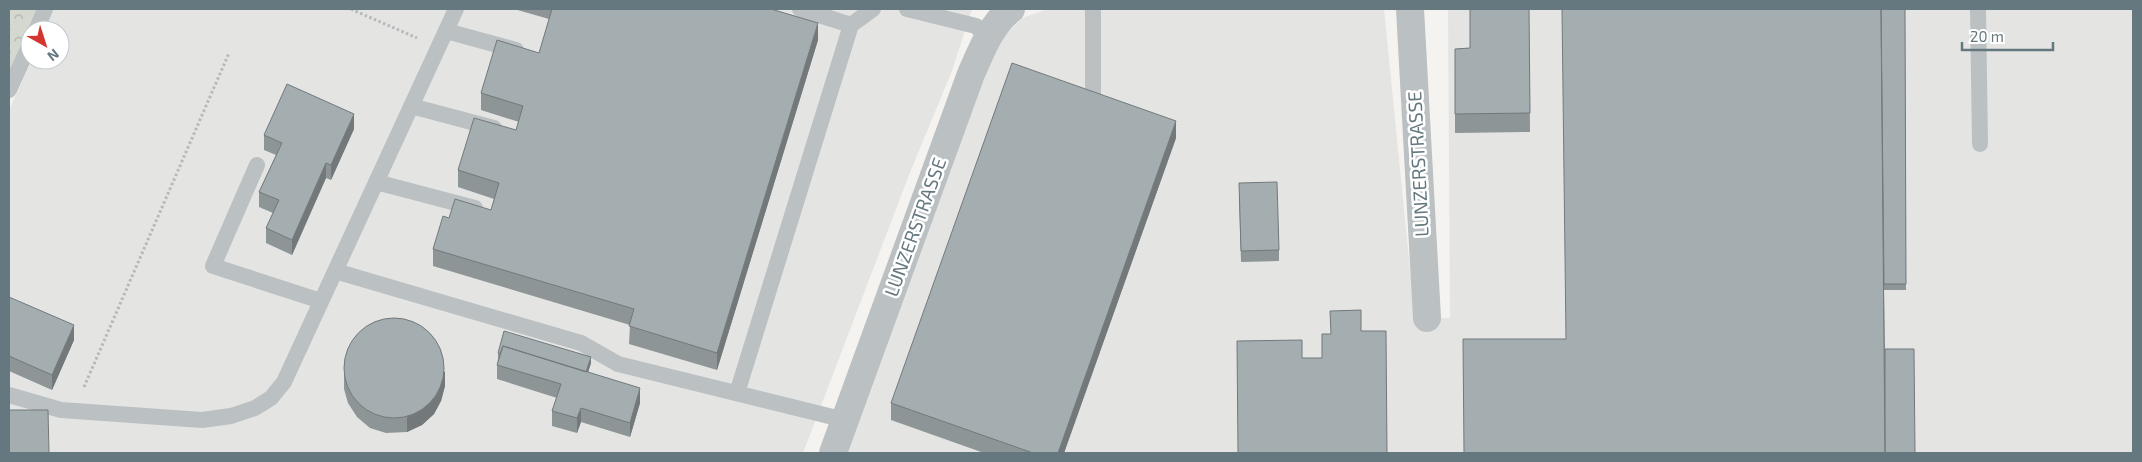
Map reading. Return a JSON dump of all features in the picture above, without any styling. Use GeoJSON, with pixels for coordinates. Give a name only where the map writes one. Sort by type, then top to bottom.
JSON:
{"type":"FeatureCollection","features":[{"type":"Feature","properties":{"kind":"street","name":"LUNZERSTRASSE"},"geometry":{"type":"LineString","coordinates":[[833,453],[968,83],[987,37],[1000,18],[1011,9]]}},
{"type":"Feature","properties":{"kind":"street","name":"LUNZERSTRASSE"},"geometry":{"type":"LineString","coordinates":[[1410,9],[1427,318]]}},
{"type":"Feature","properties":{"kind":"lane"},"geometry":{"type":"LineString","coordinates":[[9,395],[61,410],[202,420],[231,416],[255,408],[271,398],[284,382],[456,9]]}},
{"type":"Feature","properties":{"kind":"lane"},"geometry":{"type":"LineString","coordinates":[[800,9],[852,25]]}},
{"type":"Feature","properties":{"kind":"lane"},"geometry":{"type":"LineString","coordinates":[[737,393],[852,25],[873,9]]}},
{"type":"Feature","properties":{"kind":"lane"},"geometry":{"type":"LineString","coordinates":[[907,9],[976,26],[987,37]]}},
{"type":"Feature","properties":{"kind":"lane"},"geometry":{"type":"LineString","coordinates":[[1093,9],[1093,96]]}},
{"type":"Feature","properties":{"kind":"lane"},"geometry":{"type":"LineString","coordinates":[[1978,9],[1980,144]]}},
{"type":"Feature","properties":{"kind":"lane"},"geometry":{"type":"LineString","coordinates":[[446,31],[528,54]]}},
{"type":"Feature","properties":{"kind":"lane"},"geometry":{"type":"LineString","coordinates":[[9,90],[20,66]]}},
{"type":"Feature","properties":{"kind":"lane"},"geometry":{"type":"LineString","coordinates":[[411,106],[513,133]]}},
{"type":"Feature","properties":{"kind":"lane"},"geometry":{"type":"LineString","coordinates":[[257,165],[213,266],[322,300]]}},
{"type":"Feature","properties":{"kind":"lane"},"geometry":{"type":"LineString","coordinates":[[376,182],[489,212]]}},
{"type":"Feature","properties":{"kind":"lane"},"geometry":{"type":"LineString","coordinates":[[335,270],[581,343],[618,364],[845,420]]}},
{"type":"Feature","properties":{"kind":"path"},"geometry":{"type":"LineString","coordinates":[[351,9],[438,48]]}},
{"type":"Feature","properties":{"kind":"path"},"geometry":{"type":"LineString","coordinates":[[74,410],[229,53]]}},
{"type":"Feature","properties":{"kind":"shaded area"},"geometry":{"type":"Polygon","coordinates":[[[53,9],[972,9],[952,71],[909,175],[803,453],[9,453],[9,110],[27,70],[70,70],[70,20],[48,20],[53,9]]]}},
{"type":"Feature","properties":{"kind":"shaded area"},"geometry":{"type":"Polygon","coordinates":[[[1048,9],[1384,9],[1415,319],[1450,318],[1448,9],[2133,9],[2133,453],[848,453],[985,76],[1003,38],[1022,18],[1048,9]]]}},
{"type":"Feature","properties":{"kind":"green space"},"geometry":{"type":"Polygon","coordinates":[[[9,9],[36,9],[31,20],[20,20],[20,46],[9,72],[9,9]]]}},
{"type":"Feature","properties":{"kind":"building"},"geometry":{"type":"Polygon","coordinates":[[[552,9],[771,9],[818,23],[717,353],[629,326],[634,309],[433,249],[443,216],[449,218],[455,199],[491,210],[499,183],[458,170],[474,118],[516,130],[523,106],[481,93],[497,40],[539,53],[552,9]]]}},
{"type":"Feature","properties":{"kind":"building"},"geometry":{"type":"Polygon","coordinates":[[[1470,9],[1529,9],[1530,113],[1455,114],[1455,49],[1470,48],[1470,9]]]}},
{"type":"Feature","properties":{"kind":"building"},"geometry":{"type":"Polygon","coordinates":[[[1562,9],[1881,9],[1885,453],[1464,453],[1463,339],[1566,339],[1562,9]]]}},
{"type":"Feature","properties":{"kind":"building"},"geometry":{"type":"Polygon","coordinates":[[[1881,9],[1905,9],[1906,284],[1884,284],[1881,9]]]}},
{"type":"Feature","properties":{"kind":"building"},"geometry":{"type":"Polygon","coordinates":[[[1012,63],[1176,121],[1058,453],[1033,453],[891,403],[1012,63]]]}},
{"type":"Feature","properties":{"kind":"building"},"geometry":{"type":"Polygon","coordinates":[[[287,84],[354,114],[331,165],[326,163],[292,240],[266,228],[279,200],[259,192],[282,143],[264,135],[287,84]]]}},
{"type":"Feature","properties":{"kind":"building"},"geometry":{"type":"Polygon","coordinates":[[[1277,182],[1279,250],[1241,251],[1239,183],[1277,182]]]}},
{"type":"Feature","properties":{"kind":"building"},"geometry":{"type":"Polygon","coordinates":[[[9,297],[74,325],[52,375],[9,356],[9,297]]]}},
{"type":"Feature","properties":{"kind":"building"},"geometry":{"type":"Polygon","coordinates":[[[1361,310],[1361,331],[1386,331],[1387,453],[1238,453],[1237,341],[1302,340],[1302,358],[1322,358],[1322,334],[1331,334],[1330,311],[1361,310]]]}},
{"type":"Feature","properties":{"kind":"building"},"geometry":{"type":"Polygon","coordinates":[[[394,318],[404,319],[422,326],[436,340],[443,358],[443,378],[436,396],[422,410],[404,417],[394,418],[384,417],[366,410],[352,396],[345,378],[344,368],[345,358],[352,340],[366,326],[384,319],[394,318]]]}},
{"type":"Feature","properties":{"kind":"building"},"geometry":{"type":"Polygon","coordinates":[[[504,331],[591,357],[586,372],[503,346],[500,354],[498,353],[504,331]]]}},
{"type":"Feature","properties":{"kind":"building"},"geometry":{"type":"Polygon","coordinates":[[[503,346],[640,388],[630,423],[581,408],[577,418],[552,411],[561,384],[497,365],[503,346]]]}},
{"type":"Feature","properties":{"kind":"building"},"geometry":{"type":"Polygon","coordinates":[[[1885,349],[1914,349],[1915,453],[1885,453],[1885,349]]]}},
{"type":"Feature","properties":{"kind":"building"},"geometry":{"type":"Polygon","coordinates":[[[9,410],[48,410],[49,453],[9,453],[9,410]]]}}]}
